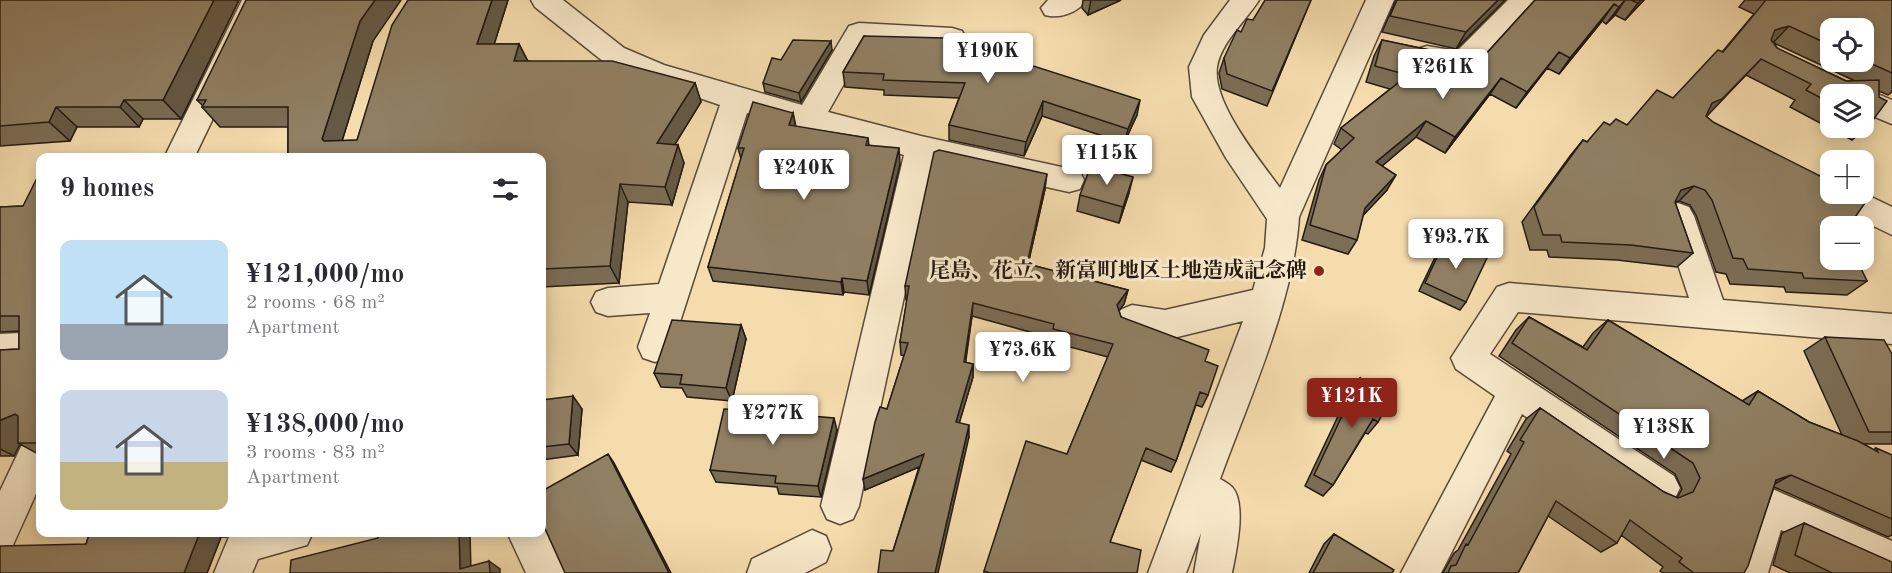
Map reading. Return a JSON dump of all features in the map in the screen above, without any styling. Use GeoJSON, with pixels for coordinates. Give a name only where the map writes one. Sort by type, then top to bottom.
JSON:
{"type":"FeatureCollection","features":[{"type":"Feature","properties":{"kind":"street"},"geometry":{"type":"LineString","coordinates":[[181,153],[256,0]]}},
{"type":"Feature","properties":{"kind":"street"},"geometry":{"type":"LineString","coordinates":[[545,0],[614,55],[654,72],[737,99],[921,148],[1069,180]]}},
{"type":"Feature","properties":{"kind":"street"},"geometry":{"type":"LineString","coordinates":[[1245,0],[1214,42],[1203,67],[1207,97],[1238,150],[1283,217]]}},
{"type":"Feature","properties":{"kind":"street"},"geometry":{"type":"LineString","coordinates":[[1167,573],[1267,301],[1281,248],[1283,217],[1384,46],[1380,0]]}},
{"type":"Feature","properties":{"kind":"street"},"geometry":{"type":"LineString","coordinates":[[1384,46],[1463,63],[1524,0]]}},
{"type":"Feature","properties":{"kind":"street"},"geometry":{"type":"LineString","coordinates":[[810,118],[859,33],[952,38]]}},
{"type":"Feature","properties":{"kind":"street"},"geometry":{"type":"LineString","coordinates":[[655,347],[737,99]]}},
{"type":"Feature","properties":{"kind":"street"},"geometry":{"type":"LineString","coordinates":[[1874,104],[1892,113]]}},
{"type":"Feature","properties":{"kind":"street"},"geometry":{"type":"LineString","coordinates":[[840,506],[921,148]]}},
{"type":"Feature","properties":{"kind":"street"},"geometry":{"type":"LineString","coordinates":[[1857,204],[1892,222]]}},
{"type":"Feature","properties":{"kind":"street"},"geometry":{"type":"LineString","coordinates":[[1678,216],[1711,313]]}},
{"type":"Feature","properties":{"kind":"street"},"geometry":{"type":"LineString","coordinates":[[608,302],[671,297]]}},
{"type":"Feature","properties":{"kind":"street"},"geometry":{"type":"LineString","coordinates":[[1661,488],[1468,358],[1509,297],[1892,329]]}},
{"type":"Feature","properties":{"kind":"street"},"geometry":{"type":"LineString","coordinates":[[1132,320],[1165,326],[1267,301]]}},
{"type":"Feature","properties":{"kind":"street"},"geometry":{"type":"LineString","coordinates":[[0,349],[36,348]]}},
{"type":"Feature","properties":{"kind":"street"},"geometry":{"type":"LineString","coordinates":[[1420,573],[1516,391]]}},
{"type":"Feature","properties":{"kind":"street"},"geometry":{"type":"LineString","coordinates":[[0,532],[36,455]]}},
{"type":"Feature","properties":{"kind":"street"},"geometry":{"type":"LineString","coordinates":[[1199,486],[1220,500],[1220,531],[1213,573]]}},
{"type":"Feature","properties":{"kind":"street"},"geometry":{"type":"LineString","coordinates":[[1749,573],[1770,506],[1892,560]]}},
{"type":"Feature","properties":{"kind":"street"},"geometry":{"type":"LineString","coordinates":[[243,549],[279,537]]}},
{"type":"Feature","properties":{"kind":"street"},"geometry":{"type":"LineString","coordinates":[[529,537],[547,573]]}},
{"type":"Feature","properties":{"kind":"street"},"geometry":{"type":"LineString","coordinates":[[766,573],[812,549]]}},
{"type":"Feature","properties":{"kind":"building"},"geometry":{"type":"Polygon","coordinates":[[[0,0],[214,0],[163,100],[124,100],[120,107],[56,107],[49,122],[0,126],[0,0]]]}},
{"type":"Feature","properties":{"kind":"building"},"geometry":{"type":"Polygon","coordinates":[[[246,0],[375,0],[360,21],[322,139],[324,141],[357,140],[392,25],[408,0],[492,0],[477,44],[519,44],[514,61],[612,61],[695,83],[657,143],[678,145],[665,187],[620,184],[610,266],[546,269],[546,153],[288,153],[288,107],[202,107],[206,100],[197,100],[246,0]]]}},
{"type":"Feature","properties":{"kind":"building"},"geometry":{"type":"Polygon","coordinates":[[[1265,0],[1311,0],[1272,91],[1227,74],[1224,58],[1237,30],[1241,32],[1247,19],[1253,20],[1265,0]]]}},
{"type":"Feature","properties":{"kind":"building"},"geometry":{"type":"Polygon","coordinates":[[[1397,0],[1498,0],[1466,32],[1390,16],[1397,0]]]}},
{"type":"Feature","properties":{"kind":"building"},"geometry":{"type":"Polygon","coordinates":[[[1535,0],[1625,0],[1619,7],[1614,4],[1570,58],[1559,52],[1527,92],[1501,78],[1455,137],[1426,121],[1376,162],[1396,175],[1365,208],[1357,240],[1310,225],[1326,165],[1354,138],[1341,128],[1408,75],[1375,66],[1382,40],[1472,59],[1484,56],[1535,0]]]}},
{"type":"Feature","properties":{"kind":"building"},"geometry":{"type":"Polygon","coordinates":[[[1766,0],[1892,0],[1892,73],[1874,65],[1874,18],[1820,18],[1820,40],[1789,26],[1775,30],[1771,40],[1777,48],[1820,69],[1820,72],[1827,72],[1846,81],[1879,80],[1879,97],[1887,101],[1874,119],[1874,84],[1820,84],[1820,98],[1806,90],[1811,84],[1761,59],[1722,99],[1712,103],[1706,116],[1713,122],[1820,176],[1820,204],[1864,204],[1856,216],[1820,216],[1820,270],[1862,270],[1867,281],[1804,278],[1802,273],[1748,269],[1743,259],[1733,258],[1712,200],[1705,190],[1694,186],[1681,190],[1675,202],[1693,253],[1631,245],[1562,242],[1560,235],[1543,235],[1534,207],[1583,140],[1587,142],[1604,122],[1610,125],[1616,119],[1627,125],[1657,90],[1673,98],[1718,50],[1723,52],[1766,0]]]}},
{"type":"Feature","properties":{"kind":"building"},"geometry":{"type":"Polygon","coordinates":[[[864,36],[945,38],[1140,100],[1128,129],[1043,101],[1026,142],[949,125],[965,83],[883,80],[884,74],[843,72],[864,36]]]}},
{"type":"Feature","properties":{"kind":"building"},"geometry":{"type":"Polygon","coordinates":[[[793,40],[831,41],[799,93],[763,83],[772,58],[781,60],[793,40]]]}},
{"type":"Feature","properties":{"kind":"building"},"geometry":{"type":"Polygon","coordinates":[[[753,102],[793,113],[789,125],[868,138],[866,145],[899,148],[867,281],[842,278],[841,282],[708,267],[744,148],[738,148],[753,102]]]}},
{"type":"Feature","properties":{"kind":"building"},"geometry":{"type":"Polygon","coordinates":[[[939,150],[1047,174],[1027,264],[1128,290],[1117,305],[1121,317],[1209,350],[1205,361],[1218,366],[1208,395],[1200,392],[1176,461],[1146,448],[1110,542],[1141,550],[1137,573],[990,573],[984,571],[1026,441],[1067,454],[1113,344],[1053,329],[1054,324],[973,303],[964,362],[973,364],[956,422],[969,425],[935,573],[878,573],[881,550],[893,551],[924,454],[863,479],[875,422],[880,407],[887,409],[908,343],[900,342],[909,286],[905,286],[934,152],[939,150]]]}},
{"type":"Feature","properties":{"kind":"building"},"geometry":{"type":"Polygon","coordinates":[[[1091,165],[1133,177],[1123,207],[1080,195],[1091,165]]]}},
{"type":"Feature","properties":{"kind":"building"},"geometry":{"type":"Polygon","coordinates":[[[36,180],[36,443],[18,443],[18,416],[15,414],[0,421],[0,350],[19,349],[19,316],[0,316],[0,207],[23,206],[36,180]]]}},
{"type":"Feature","properties":{"kind":"building"},"geometry":{"type":"Polygon","coordinates":[[[1446,238],[1487,258],[1466,302],[1425,283],[1446,238]]]}},
{"type":"Feature","properties":{"kind":"building"},"geometry":{"type":"Polygon","coordinates":[[[1529,317],[1587,350],[1608,320],[1749,405],[1758,391],[1809,422],[1858,441],[1878,452],[1876,448],[1892,455],[1892,519],[1791,475],[1776,480],[1744,573],[1694,573],[1679,562],[1682,558],[1630,520],[1617,543],[1556,501],[1518,573],[1448,573],[1451,566],[1456,565],[1466,544],[1468,545],[1524,442],[1520,440],[1540,408],[1664,492],[1678,498],[1693,492],[1700,478],[1693,463],[1512,343],[1529,317]]]}},
{"type":"Feature","properties":{"kind":"building"},"geometry":{"type":"Polygon","coordinates":[[[672,320],[741,325],[726,388],[680,384],[682,375],[654,373],[672,320]]]}},
{"type":"Feature","properties":{"kind":"building"},"geometry":{"type":"Polygon","coordinates":[[[1825,337],[1884,340],[1892,354],[1892,432],[1869,432],[1825,337]]]}},
{"type":"Feature","properties":{"kind":"building"},"geometry":{"type":"Polygon","coordinates":[[[1360,378],[1393,397],[1378,422],[1373,419],[1333,485],[1314,475],[1360,378]]]}},
{"type":"Feature","properties":{"kind":"building"},"geometry":{"type":"Polygon","coordinates":[[[573,396],[569,444],[546,447],[546,399],[573,396]]]}},
{"type":"Feature","properties":{"kind":"building"},"geometry":{"type":"Polygon","coordinates":[[[724,409],[834,418],[818,486],[775,483],[776,476],[710,470],[724,409]]]}},
{"type":"Feature","properties":{"kind":"building"},"geometry":{"type":"Polygon","coordinates":[[[608,454],[669,573],[565,573],[546,531],[546,489],[608,454]]]}},
{"type":"Feature","properties":{"kind":"building"},"geometry":{"type":"Polygon","coordinates":[[[1804,523],[1892,562],[1892,573],[1832,573],[1795,555],[1804,523]]]}},
{"type":"Feature","properties":{"kind":"building"},"geometry":{"type":"Polygon","coordinates":[[[1334,534],[1394,570],[1392,573],[1313,573],[1334,534]]]}},
{"type":"Feature","properties":{"kind":"building"},"geometry":{"type":"Polygon","coordinates":[[[88,537],[198,537],[184,573],[0,573],[0,546],[86,544],[88,537]]]}},
{"type":"Feature","properties":{"kind":"building"},"geometry":{"type":"Polygon","coordinates":[[[459,537],[460,569],[489,561],[490,573],[290,573],[291,560],[378,538],[459,537]]]}},
{"type":"Feature","properties":{"kind":"place","name":"尾島、花立、新富町地区土地造成記念碑"},"geometry":{"type":"Point","coordinates":[1319,271]}}]}
